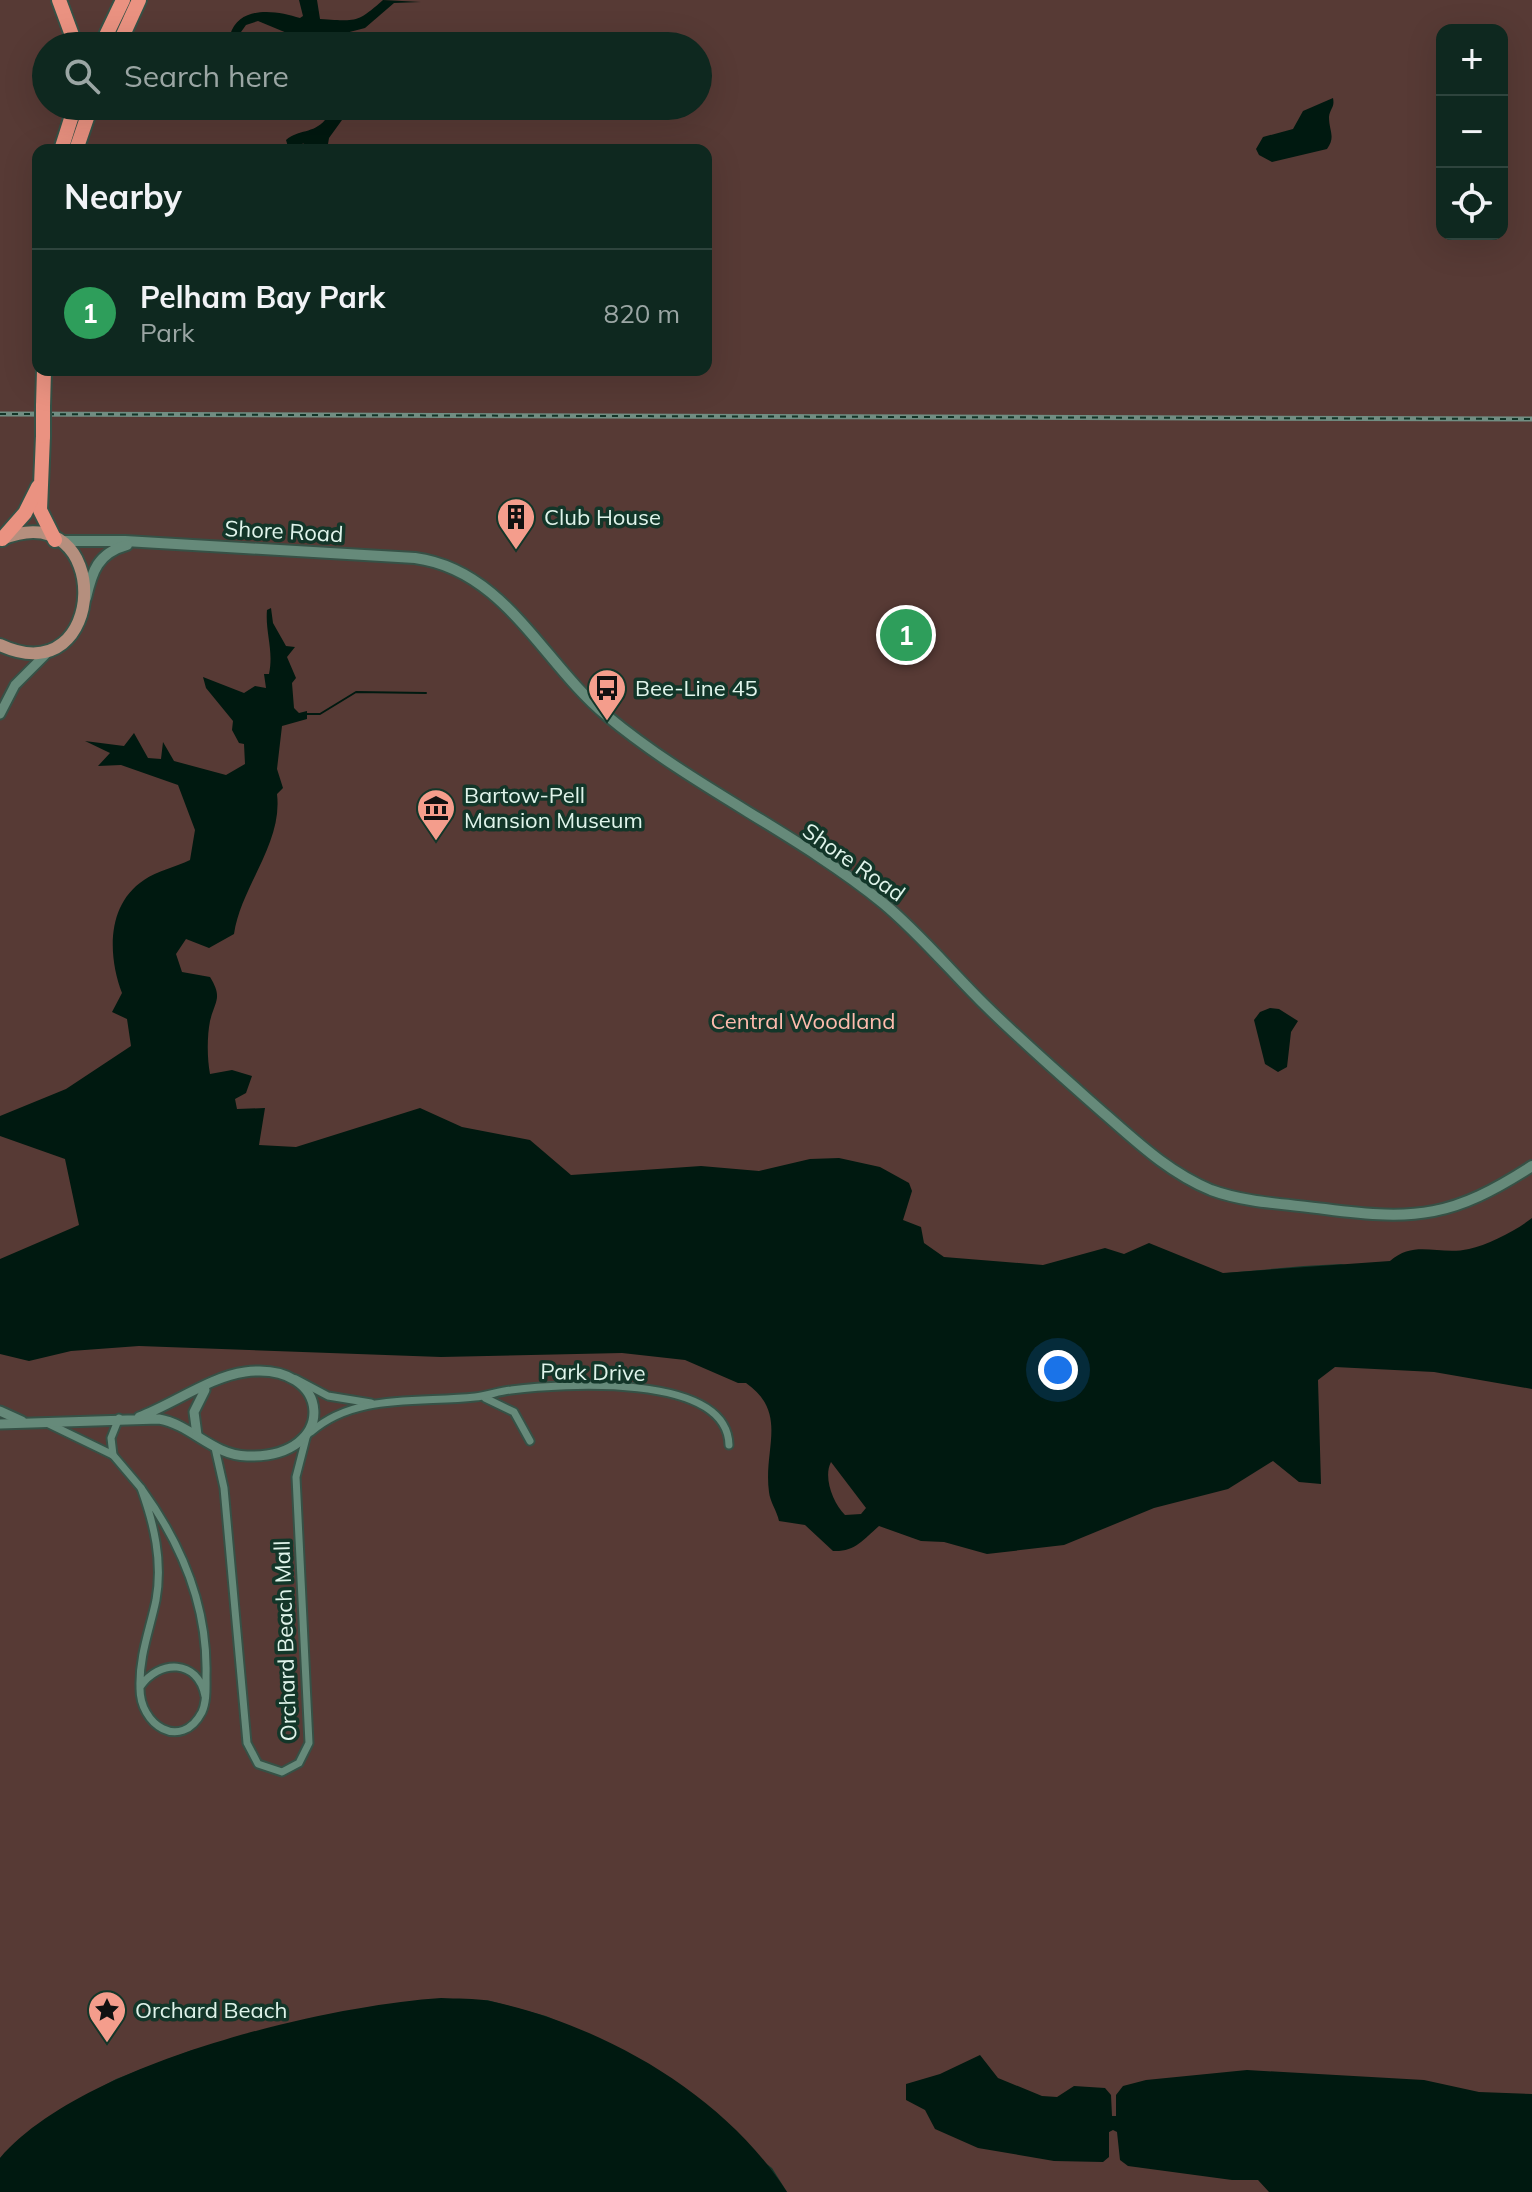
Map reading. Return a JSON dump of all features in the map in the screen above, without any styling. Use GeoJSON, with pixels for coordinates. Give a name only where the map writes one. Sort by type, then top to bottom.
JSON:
{"type":"FeatureCollection","features":[{"type":"Feature","properties":{"kind":"highway"},"geometry":{"type":"LineString","coordinates":[[59,0],[71,32]]}},
{"type":"Feature","properties":{"kind":"highway"},"geometry":{"type":"LineString","coordinates":[[108,32],[123,0]]}},
{"type":"Feature","properties":{"kind":"highway"},"geometry":{"type":"LineString","coordinates":[[125,32],[140,3]]}},
{"type":"Feature","properties":{"kind":"highway"},"geometry":{"type":"LineString","coordinates":[[63,144],[70,120]]}},
{"type":"Feature","properties":{"kind":"highway"},"geometry":{"type":"LineString","coordinates":[[78,144],[86,120]]}},
{"type":"Feature","properties":{"kind":"highway"},"geometry":{"type":"LineString","coordinates":[[44,376],[41,517],[55,540]]}},
{"type":"Feature","properties":{"kind":"highway"},"geometry":{"type":"LineString","coordinates":[[1,540],[29,507],[41,475]]}},
{"type":"Feature","properties":{"kind":"main road"},"geometry":{"type":"LineString","coordinates":[[0,645],[29,652],[56,645],[79,622],[86,600],[81,568],[68,550],[55,540],[29,533],[1,540]]}},
{"type":"Feature","properties":{"kind":"main road","name":"Shore Road"},"geometry":{"type":"LineString","coordinates":[[55,540],[415,558],[440,563],[479,583],[525,625],[603,713],[882,903],[1023,1041],[1147,1151],[1191,1181],[1252,1200],[1405,1217],[1440,1212],[1474,1200],[1532,1166]]}},
{"type":"Feature","properties":{"kind":"main road","name":"Shore Road"},"geometry":{"type":"LineString","coordinates":[[86,600],[92,573],[104,555],[135,543]]}},
{"type":"Feature","properties":{"kind":"street"},"geometry":{"type":"LineString","coordinates":[[0,714],[20,679],[56,645]]}},
{"type":"Feature","properties":{"kind":"street","name":"Park Drive"},"geometry":{"type":"LineString","coordinates":[[139,1417],[175,1403],[210,1383],[249,1371],[290,1376],[328,1396],[377,1404]]}},
{"type":"Feature","properties":{"kind":"street"},"geometry":{"type":"LineString","coordinates":[[290,1376],[313,1397],[316,1412],[308,1435]]}},
{"type":"Feature","properties":{"kind":"street"},"geometry":{"type":"LineString","coordinates":[[197,1435],[194,1407],[210,1383]]}},
{"type":"Feature","properties":{"kind":"street","name":"Park Drive"},"geometry":{"type":"LineString","coordinates":[[0,1424],[139,1417],[173,1421],[215,1448],[234,1454],[262,1456],[282,1451],[339,1413],[377,1404],[479,1397],[510,1390],[609,1386],[650,1389],[677,1396],[714,1413],[725,1427],[729,1445]]}},
{"type":"Feature","properties":{"kind":"street","name":"Park Drive"},"geometry":{"type":"LineString","coordinates":[[479,1397],[514,1412],[530,1441]]}},
{"type":"Feature","properties":{"kind":"street"},"geometry":{"type":"LineString","coordinates":[[0,1411],[25,1422]]}},
{"type":"Feature","properties":{"kind":"street"},"geometry":{"type":"LineString","coordinates":[[113,1455],[111,1438],[119,1418]]}},
{"type":"Feature","properties":{"kind":"street"},"geometry":{"type":"LineString","coordinates":[[43,1421],[113,1455],[141,1488],[170,1531],[193,1588],[205,1649],[204,1707],[195,1721],[183,1729],[167,1730],[145,1716],[140,1662],[154,1608],[159,1572],[156,1537],[141,1488]]}},
{"type":"Feature","properties":{"kind":"street","name":"Orchard Beach Mall"},"geometry":{"type":"LineString","coordinates":[[215,1448],[224,1488],[247,1743],[258,1764],[282,1772],[299,1763],[309,1743],[296,1477],[308,1435]]}},
{"type":"Feature","properties":{"kind":"street"},"geometry":{"type":"LineString","coordinates":[[140,1687],[158,1669],[174,1666],[197,1676],[205,1696]]}},
{"type":"Feature","properties":{"kind":"green space","name":"Central Woodland"},"geometry":{"type":"Polygon","coordinates":[[[0,0],[1532,0],[1532,1259],[1393,1277],[1341,1264],[1304,1266],[448,1344],[1278,1370],[1352,1366],[1532,1376],[1532,2105],[1129,2111],[1100,2138],[1118,2126],[1256,2174],[1275,2192],[787,2192],[772,2168],[602,2040],[546,2016],[487,2000],[192,2050],[116,2079],[59,2110],[0,2158],[0,0]]]}},
{"type":"Feature","properties":{"kind":"shaded area"},"geometry":{"type":"Polygon","coordinates":[[[299,0],[317,0],[320,19],[341,20],[361,17],[383,0],[421,2],[394,3],[365,28],[350,32],[285,32],[258,21],[246,25],[241,32],[232,32],[241,19],[250,14],[270,12],[303,16],[299,0]]]}},
{"type":"Feature","properties":{"kind":"shaded area"},"geometry":{"type":"Polygon","coordinates":[[[1333,98],[1329,117],[1332,137],[1327,149],[1272,162],[1259,155],[1256,149],[1263,137],[1293,129],[1303,111],[1333,98]]]}},
{"type":"Feature","properties":{"kind":"shaded area"},"geometry":{"type":"Polygon","coordinates":[[[325,120],[342,120],[328,144],[287,144],[286,140],[296,134],[325,120]]]}},
{"type":"Feature","properties":{"kind":"shaded area"},"geometry":{"type":"Polygon","coordinates":[[[271,608],[273,623],[286,646],[295,647],[287,657],[296,678],[292,683],[294,708],[299,713],[307,711],[307,719],[282,726],[277,769],[283,788],[277,794],[274,830],[238,916],[234,934],[209,948],[186,939],[176,954],[182,972],[210,977],[214,984],[217,999],[208,1040],[210,1074],[232,1070],[252,1076],[246,1093],[235,1099],[237,1109],[265,1108],[259,1145],[296,1147],[420,1108],[462,1127],[530,1140],[571,1175],[701,1166],[759,1171],[810,1159],[839,1158],[880,1167],[909,1183],[912,1191],[903,1220],[921,1227],[924,1243],[944,1257],[1043,1265],[1105,1248],[1124,1254],[1149,1243],[1223,1273],[1390,1261],[1399,1254],[1418,1249],[1458,1251],[1477,1247],[1532,1218],[1532,1389],[1434,1372],[1335,1367],[1318,1380],[1321,1484],[1299,1482],[1273,1461],[1228,1489],[1154,1508],[1064,1545],[987,1554],[944,1542],[921,1541],[879,1526],[853,1547],[833,1551],[805,1525],[779,1521],[769,1492],[771,1419],[759,1395],[746,1383],[738,1383],[685,1360],[622,1353],[441,1357],[139,1346],[71,1351],[29,1361],[0,1354],[0,1259],[79,1225],[65,1159],[0,1136],[0,1116],[66,1089],[131,1046],[127,1019],[112,1012],[122,993],[113,948],[117,917],[123,903],[144,880],[190,860],[195,830],[178,785],[121,765],[98,766],[110,753],[85,741],[124,746],[134,733],[148,758],[161,759],[163,742],[174,761],[226,775],[245,764],[244,744],[239,743],[232,730],[233,721],[206,688],[203,677],[244,693],[255,686],[266,688],[264,674],[269,674],[271,657],[267,610],[271,608]],[[831,1462],[829,1482],[841,1510],[845,1515],[861,1514],[866,1508],[831,1462]]]}},
{"type":"Feature","properties":{"kind":"shaded area"},"geometry":{"type":"Polygon","coordinates":[[[1279,1009],[1298,1021],[1291,1032],[1287,1067],[1278,1072],[1265,1064],[1254,1020],[1260,1012],[1279,1009]]]}},
{"type":"Feature","properties":{"kind":"shaded area"},"geometry":{"type":"Polygon","coordinates":[[[441,1998],[484,2000],[533,2012],[617,2046],[695,2095],[730,2124],[761,2157],[787,2192],[0,2192],[0,2158],[37,2124],[86,2094],[143,2068],[269,2027],[391,2003],[441,1998]]]}},
{"type":"Feature","properties":{"kind":"shaded area"},"geometry":{"type":"Polygon","coordinates":[[[980,2055],[998,2078],[1042,2096],[1057,2097],[1074,2086],[1105,2088],[1111,2095],[1112,2116],[1116,2116],[1116,2095],[1123,2086],[1146,2080],[1247,2070],[1424,2080],[1479,2092],[1532,2094],[1532,2192],[1269,2192],[1258,2180],[1232,2180],[1128,2166],[1120,2160],[1117,2132],[1113,2130],[1109,2132],[1109,2157],[1103,2162],[1054,2161],[978,2148],[935,2129],[925,2110],[906,2100],[906,2084],[940,2074],[980,2055]]]}},
{"type":"Feature","properties":{"kind":"waterway"},"geometry":{"type":"LineString","coordinates":[[307,714],[320,714],[356,692],[426,693]]}},
{"type":"Feature","properties":{"kind":"railway"},"geometry":{"type":"LineString","coordinates":[[0,414],[1532,419]]}},
{"type":"Feature","properties":{"kind":"place","name":"Club House"},"geometry":{"type":"Point","coordinates":[516,551]}},
{"type":"Feature","properties":{"kind":"place","name":"Pelham Bay Park"},"geometry":{"type":"Point","coordinates":[906,635]}},
{"type":"Feature","properties":{"kind":"place","name":"Bee-Line 45"},"geometry":{"type":"Point","coordinates":[607,722]}},
{"type":"Feature","properties":{"kind":"place","name":"Bartow-Pell Mansion Museum"},"geometry":{"type":"Point","coordinates":[436,842]}},
{"type":"Feature","properties":{"kind":"place","name":"Orchard Beach"},"geometry":{"type":"Point","coordinates":[107,2044]}}]}
